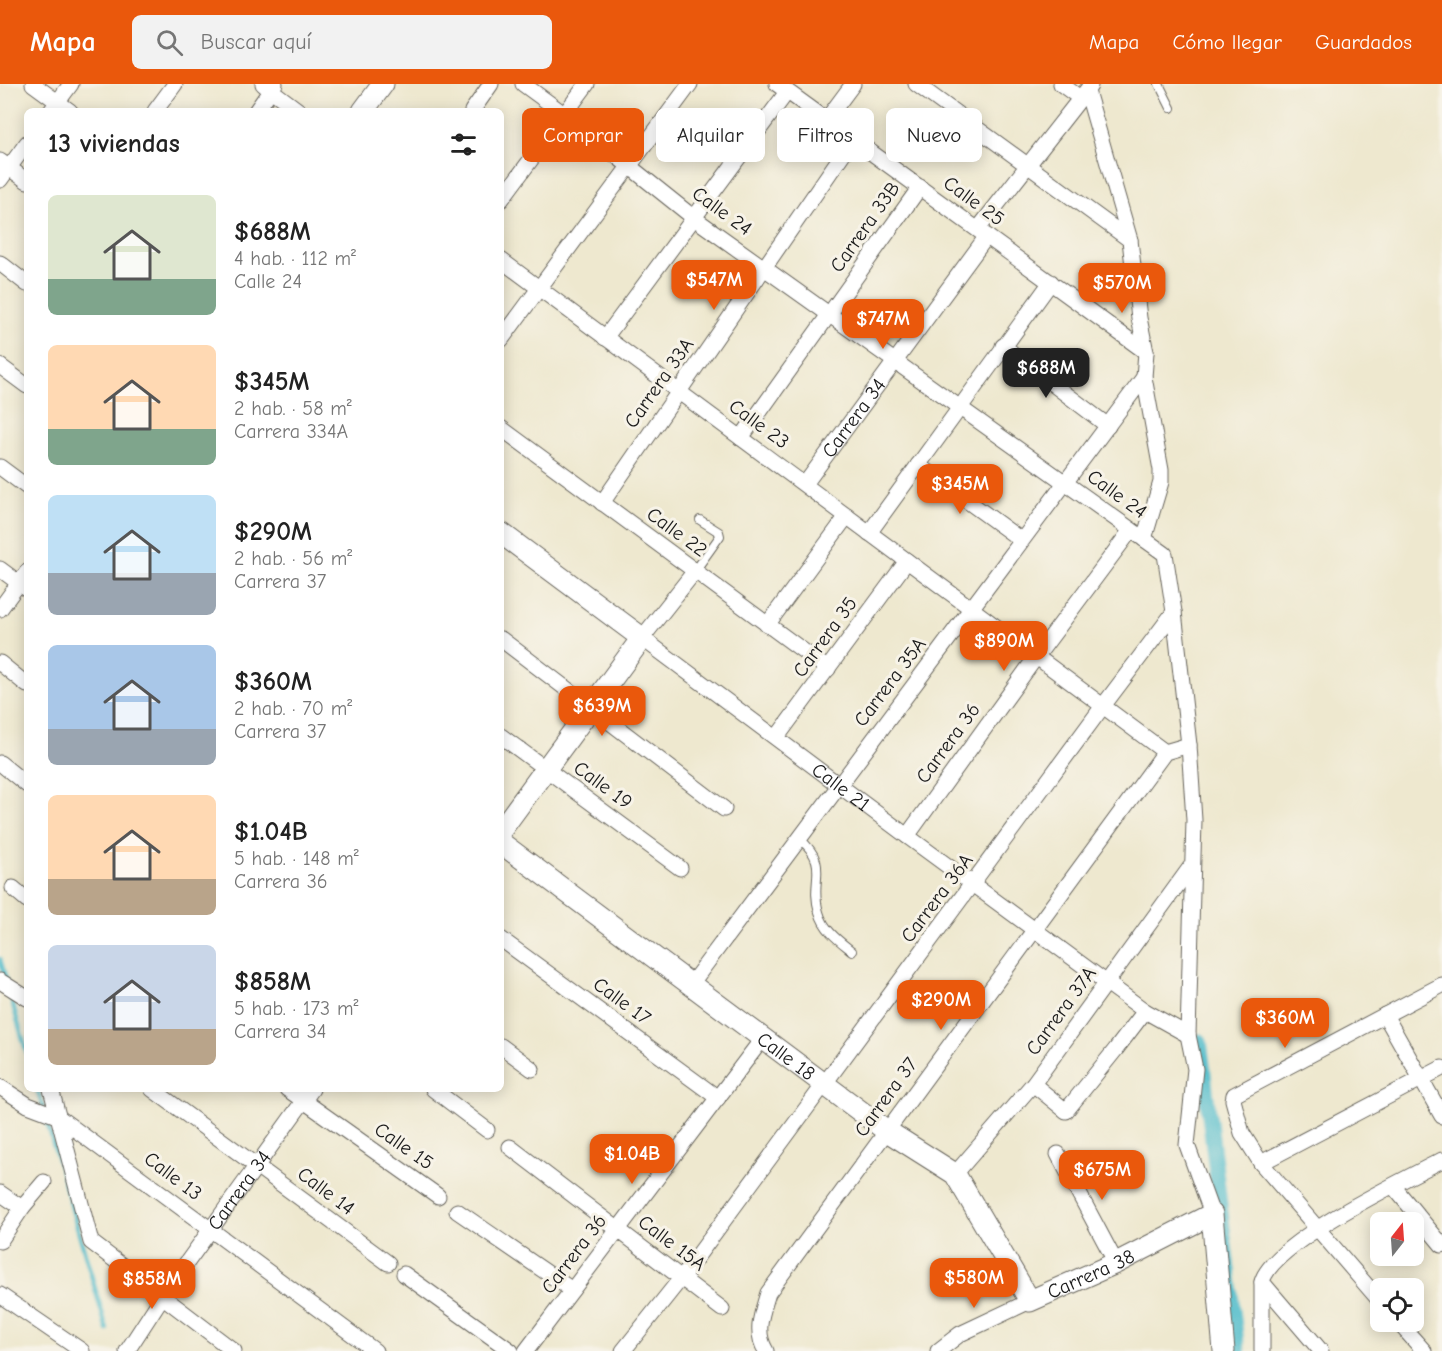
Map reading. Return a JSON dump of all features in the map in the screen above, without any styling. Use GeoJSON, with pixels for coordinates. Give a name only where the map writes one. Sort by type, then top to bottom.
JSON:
{"type":"FeatureCollection","features":[{"type":"Feature","properties":{"kind":"street"},"geometry":{"type":"LineString","coordinates":[[33,84],[59,108],[71,84]]}},
{"type":"Feature","properties":{"kind":"street"},"geometry":{"type":"LineString","coordinates":[[157,108],[175,84]]}},
{"type":"Feature","properties":{"kind":"street"},"geometry":{"type":"LineString","coordinates":[[365,108],[383,84]]}},
{"type":"Feature","properties":{"kind":"street"},"geometry":{"type":"LineString","coordinates":[[474,108],[491,84]]}},
{"type":"Feature","properties":{"kind":"street","name":"Calle 24"},"geometry":{"type":"LineString","coordinates":[[523,84],[556,108]]}},
{"type":"Feature","properties":{"kind":"street"},"geometry":{"type":"LineString","coordinates":[[569,108],[587,84]]}},
{"type":"Feature","properties":{"kind":"street"},"geometry":{"type":"LineString","coordinates":[[504,336],[690,84]]}},
{"type":"Feature","properties":{"kind":"street"},"geometry":{"type":"LineString","coordinates":[[835,108],[853,84]]}},
{"type":"Feature","properties":{"kind":"street"},"geometry":{"type":"LineString","coordinates":[[916,84],[1130,240]]}},
{"type":"Feature","properties":{"kind":"street"},"geometry":{"type":"LineString","coordinates":[[1061,84],[1086,91],[1130,240],[1139,318],[1146,352],[1144,377],[1161,470],[1161,482],[1138,534]]}},
{"type":"Feature","properties":{"kind":"street"},"geometry":{"type":"LineString","coordinates":[[257,108],[270,86],[296,108]]}},
{"type":"Feature","properties":{"kind":"street"},"geometry":{"type":"LineString","coordinates":[[605,338],[694,218],[782,88]]}},
{"type":"Feature","properties":{"kind":"street","name":"Calle 25"},"geometry":{"type":"LineString","coordinates":[[782,88],[811,108]]}},
{"type":"Feature","properties":{"kind":"street","name":"Carrera 34"},"geometry":{"type":"LineString","coordinates":[[805,484],[895,361],[1027,165],[1086,91]]}},
{"type":"Feature","properties":{"kind":"street"},"geometry":{"type":"LineString","coordinates":[[24,146],[3,169],[24,180]]}},
{"type":"Feature","properties":{"kind":"street","name":"Calle 25"},"geometry":{"type":"LineString","coordinates":[[874,154],[1146,352]]}},
{"type":"Feature","properties":{"kind":"street"},"geometry":{"type":"LineString","coordinates":[[504,196],[529,162]]}},
{"type":"Feature","properties":{"kind":"street","name":"Calle 24"},"geometry":{"type":"LineString","coordinates":[[623,162],[694,218],[1165,554],[1174,612]]}},
{"type":"Feature","properties":{"kind":"street","name":"Carrera 33A"},"geometry":{"type":"LineString","coordinates":[[602,503],[837,162]]}},
{"type":"Feature","properties":{"kind":"street","name":"Carrera 33B"},"geometry":{"type":"LineString","coordinates":[[741,438],[920,187]]}},
{"type":"Feature","properties":{"kind":"street","name":"Calle 23"},"geometry":{"type":"LineString","coordinates":[[504,262],[1164,752]]}},
{"type":"Feature","properties":{"kind":"street"},"geometry":{"type":"LineString","coordinates":[[0,263],[24,282]]}},
{"type":"Feature","properties":{"kind":"street"},"geometry":{"type":"LineString","coordinates":[[869,533],[1051,282]]}},
{"type":"Feature","properties":{"kind":"street"},"geometry":{"type":"LineString","coordinates":[[1003,346],[1108,426]]}},
{"type":"Feature","properties":{"kind":"street"},"geometry":{"type":"LineString","coordinates":[[0,366],[24,384]]}},
{"type":"Feature","properties":{"kind":"street","name":"Carrera 35A"},"geometry":{"type":"LineString","coordinates":[[691,984],[1144,377]]}},
{"type":"Feature","properties":{"kind":"street","name":"Calle 22"},"geometry":{"type":"LineString","coordinates":[[504,431],[828,669]]}},
{"type":"Feature","properties":{"kind":"street"},"geometry":{"type":"LineString","coordinates":[[918,465],[1021,540]]}},
{"type":"Feature","properties":{"kind":"street"},"geometry":{"type":"LineString","coordinates":[[0,467],[24,486]]}},
{"type":"Feature","properties":{"kind":"street"},"geometry":{"type":"LineString","coordinates":[[767,625],[847,516]]}},
{"type":"Feature","properties":{"kind":"street","name":"Carrera 36"},"geometry":{"type":"LineString","coordinates":[[907,836],[1036,657],[1138,534]]}},
{"type":"Feature","properties":{"kind":"street","name":"Calle 21"},"geometry":{"type":"LineString","coordinates":[[504,535],[1144,1011],[1188,1035]]}},
{"type":"Feature","properties":{"kind":"street","name":"Carrera 35"},"geometry":{"type":"LineString","coordinates":[[777,737],[907,561]]}},
{"type":"Feature","properties":{"kind":"street"},"geometry":{"type":"LineString","coordinates":[[0,569],[24,582],[0,609]]}},
{"type":"Feature","properties":{"kind":"street"},"geometry":{"type":"LineString","coordinates":[[504,826],[642,638],[695,571]]}},
{"type":"Feature","properties":{"kind":"street"},"geometry":{"type":"LineString","coordinates":[[1174,612],[1189,745],[1194,820],[1188,1035],[1195,1069],[1186,1144],[1212,1214],[1224,1351]]}},
{"type":"Feature","properties":{"kind":"street","name":"Carrera 36A"},"geometry":{"type":"LineString","coordinates":[[623,1351],[682,1277],[974,884],[1102,706],[1174,612]]}},
{"type":"Feature","properties":{"kind":"street"},"geometry":{"type":"LineString","coordinates":[[504,641],[724,809]]}},
{"type":"Feature","properties":{"kind":"street"},"geometry":{"type":"LineString","coordinates":[[0,663],[24,683]]}},
{"type":"Feature","properties":{"kind":"street","name":"Calle 19"},"geometry":{"type":"LineString","coordinates":[[504,738],[680,868]]}},
{"type":"Feature","properties":{"kind":"street"},"geometry":{"type":"LineString","coordinates":[[1164,752],[1189,745]]}},
{"type":"Feature","properties":{"kind":"street","name":"Carrera 37"},"geometry":{"type":"LineString","coordinates":[[766,1351],[759,1341],[759,1325],[768,1293],[1036,930],[1164,752]]}},
{"type":"Feature","properties":{"kind":"street"},"geometry":{"type":"LineString","coordinates":[[0,763],[24,783]]}},
{"type":"Feature","properties":{"kind":"street","name":"Calle 18"},"geometry":{"type":"LineString","coordinates":[[504,845],[887,1131],[955,1174],[1030,1301]]}},
{"type":"Feature","properties":{"kind":"street","name":"Carrera 37A"},"geometry":{"type":"LineString","coordinates":[[955,1174],[1033,1084],[1192,865]]}},
{"type":"Feature","properties":{"kind":"street"},"geometry":{"type":"LineString","coordinates":[[13,888],[24,897]]}},
{"type":"Feature","properties":{"kind":"street","name":"Calle 17"},"geometry":{"type":"LineString","coordinates":[[504,941],[718,1098]]}},
{"type":"Feature","properties":{"kind":"street"},"geometry":{"type":"LineString","coordinates":[[1370,1289],[1261,1163],[1242,1133],[1233,1100],[1234,1095],[1442,985]]}},
{"type":"Feature","properties":{"kind":"street"},"geometry":{"type":"LineString","coordinates":[[1033,1084],[1066,1111],[1144,1011]]}},
{"type":"Feature","properties":{"kind":"street"},"geometry":{"type":"LineString","coordinates":[[1385,1015],[1442,1116]]}},
{"type":"Feature","properties":{"kind":"street","name":"Carrera 36"},"geometry":{"type":"LineString","coordinates":[[526,1351],[763,1038]]}},
{"type":"Feature","properties":{"kind":"street"},"geometry":{"type":"LineString","coordinates":[[504,1048],[531,1069]]}},
{"type":"Feature","properties":{"kind":"street"},"geometry":{"type":"LineString","coordinates":[[1261,1163],[1442,1068]]}},
{"type":"Feature","properties":{"kind":"street","name":"Calle 13"},"geometry":{"type":"LineString","coordinates":[[0,1087],[27,1105],[54,1115],[375,1351]]}},
{"type":"Feature","properties":{"kind":"street"},"geometry":{"type":"LineString","coordinates":[[51,1092],[54,1115],[91,1242],[234,1351]]}},
{"type":"Feature","properties":{"kind":"street","name":"Calle 14"},"geometry":{"type":"LineString","coordinates":[[156,1092],[388,1263]]}},
{"type":"Feature","properties":{"kind":"street"},"geometry":{"type":"LineString","coordinates":[[437,1092],[487,1130]]}},
{"type":"Feature","properties":{"kind":"street","name":"Carrera 34"},"geometry":{"type":"LineString","coordinates":[[128,1351],[162,1297],[308,1095]]}},
{"type":"Feature","properties":{"kind":"street","name":"Calle 15"},"geometry":{"type":"LineString","coordinates":[[308,1095],[438,1196]]}},
{"type":"Feature","properties":{"kind":"street","name":"Calle 15A"},"geometry":{"type":"LineString","coordinates":[[510,1147],[722,1308]]}},
{"type":"Feature","properties":{"kind":"street"},"geometry":{"type":"LineString","coordinates":[[1058,1154],[1116,1263]]}},
{"type":"Feature","properties":{"kind":"street"},"geometry":{"type":"LineString","coordinates":[[1262,1351],[1262,1282],[1267,1269],[1316,1227],[1442,1160]]}},
{"type":"Feature","properties":{"kind":"street"},"geometry":{"type":"LineString","coordinates":[[0,1241],[22,1208],[44,1182]]}},
{"type":"Feature","properties":{"kind":"street"},"geometry":{"type":"LineString","coordinates":[[1393,1186],[1442,1245]]}},
{"type":"Feature","properties":{"kind":"street"},"geometry":{"type":"LineString","coordinates":[[0,1194],[22,1208]]}},
{"type":"Feature","properties":{"kind":"street"},"geometry":{"type":"LineString","coordinates":[[457,1211],[573,1290]]}},
{"type":"Feature","properties":{"kind":"street","name":"Carrera 38"},"geometry":{"type":"LineString","coordinates":[[938,1351],[960,1334],[1116,1263],[1212,1214]]}},
{"type":"Feature","properties":{"kind":"street"},"geometry":{"type":"LineString","coordinates":[[404,1274],[511,1351]]}},
{"type":"Feature","properties":{"kind":"street"},"geometry":{"type":"LineString","coordinates":[[1262,1282],[1321,1351]]}},
{"type":"Feature","properties":{"kind":"street"},"geometry":{"type":"LineString","coordinates":[[0,1295],[82,1351]]}},
{"type":"Feature","properties":{"kind":"street"},"geometry":{"type":"LineString","coordinates":[[1407,1332],[1424,1351]]}},
{"type":"Feature","properties":{"kind":"lane"},"geometry":{"type":"LineString","coordinates":[[1159,84],[1171,108]]}},
{"type":"Feature","properties":{"kind":"lane"},"geometry":{"type":"LineString","coordinates":[[695,571],[720,536],[718,532],[700,520]]}},
{"type":"Feature","properties":{"kind":"lane"},"geometry":{"type":"LineString","coordinates":[[800,838],[812,850],[818,862],[816,883],[819,912],[829,931],[852,951]]}},
{"type":"Feature","properties":{"kind":"waterway"},"geometry":{"type":"LineString","coordinates":[[0,959],[6,980]]}},
{"type":"Feature","properties":{"kind":"waterway"},"geometry":{"type":"LineString","coordinates":[[9,991],[24,1043]]}},
{"type":"Feature","properties":{"kind":"waterway"},"geometry":{"type":"LineString","coordinates":[[1200,1041],[1238,1351]]}},
{"type":"Feature","properties":{"kind":"waterway"},"geometry":{"type":"LineString","coordinates":[[38,1092],[43,1107]]}},
{"type":"Feature","properties":{"kind":"waterway"},"geometry":{"type":"LineString","coordinates":[[45,1115],[107,1330]]}}]}
